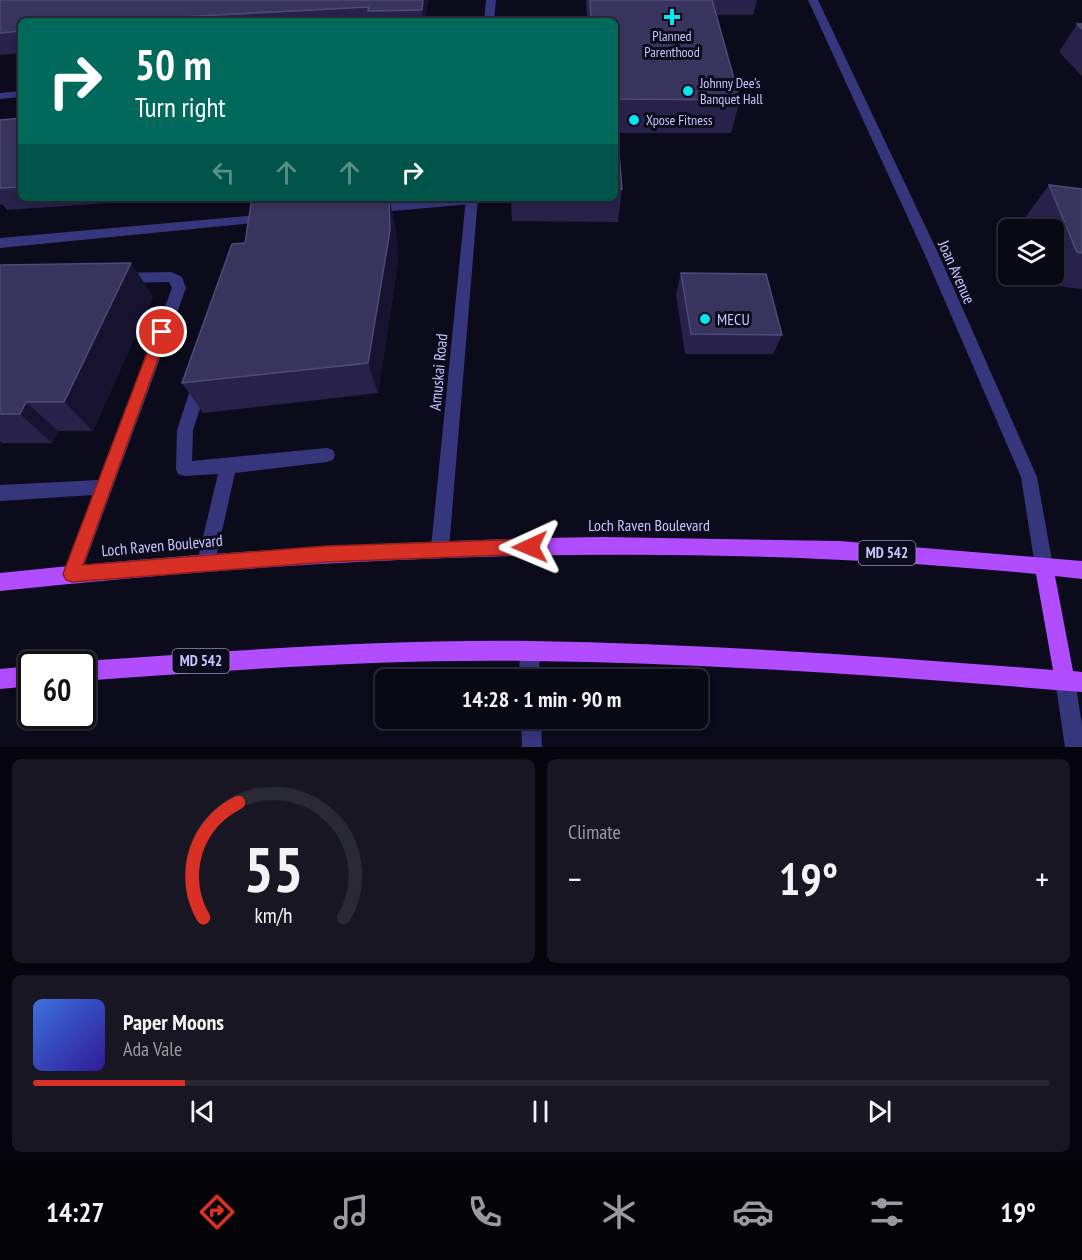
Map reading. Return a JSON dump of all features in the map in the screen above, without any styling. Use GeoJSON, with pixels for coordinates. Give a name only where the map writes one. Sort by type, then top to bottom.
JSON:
{"type":"FeatureCollection","features":[{"type":"Feature","properties":{"kind":"main road","name":"Loch Raven Boulevard"},"geometry":{"type":"LineString","coordinates":[[0,582],[206,562],[440,548],[597,546],[807,548],[1082,570]]}},
{"type":"Feature","properties":{"kind":"main road"},"geometry":{"type":"LineString","coordinates":[[1044,566],[1073,681]]}},
{"type":"Feature","properties":{"kind":"main road","name":"MD 542"},"geometry":{"type":"LineString","coordinates":[[96,669],[320,654],[529,651],[666,655],[906,668],[1073,681]]}},
{"type":"Feature","properties":{"kind":"main road"},"geometry":{"type":"LineString","coordinates":[[0,679],[18,677]]}},
{"type":"Feature","properties":{"kind":"street"},"geometry":{"type":"LineString","coordinates":[[489,18],[491,0]]}},
{"type":"Feature","properties":{"kind":"street","name":"Joan Avenue"},"geometry":{"type":"LineString","coordinates":[[813,0],[932,255],[1029,477],[1044,566]]}},
{"type":"Feature","properties":{"kind":"street"},"geometry":{"type":"LineString","coordinates":[[0,96],[18,94]]}},
{"type":"Feature","properties":{"kind":"street"},"geometry":{"type":"LineString","coordinates":[[353,211],[452,201]]}},
{"type":"Feature","properties":{"kind":"street","name":"Amuskai Road"},"geometry":{"type":"LineString","coordinates":[[440,548],[472,201]]}},
{"type":"Feature","properties":{"kind":"street"},"geometry":{"type":"LineString","coordinates":[[0,243],[282,217]]}},
{"type":"Feature","properties":{"kind":"street"},"geometry":{"type":"LineString","coordinates":[[72,574],[179,288],[177,280],[171,277],[102,279]]}},
{"type":"Feature","properties":{"kind":"street"},"geometry":{"type":"LineString","coordinates":[[207,364],[185,430],[184,469],[327,455]]}},
{"type":"Feature","properties":{"kind":"street"},"geometry":{"type":"LineString","coordinates":[[206,562],[228,466]]}},
{"type":"Feature","properties":{"kind":"street"},"geometry":{"type":"LineString","coordinates":[[0,493],[103,487]]}},
{"type":"Feature","properties":{"kind":"street"},"geometry":{"type":"LineString","coordinates":[[529,651],[530,669]]}},
{"type":"Feature","properties":{"kind":"street"},"geometry":{"type":"LineString","coordinates":[[1073,681],[1075,747]]}},
{"type":"Feature","properties":{"kind":"street"},"geometry":{"type":"LineString","coordinates":[[531,729],[532,747]]}},
{"type":"Feature","properties":{"kind":"building"},"geometry":{"type":"Polygon","coordinates":[[[0,0],[423,0],[422,10],[368,11],[369,7],[160,18],[18,18],[18,31],[0,33],[0,0]]]}},
{"type":"Feature","properties":{"kind":"building"},"geometry":{"type":"Polygon","coordinates":[[[590,0],[712,0],[740,100],[618,99],[618,18],[591,18],[590,0]]]}},
{"type":"Feature","properties":{"kind":"building"},"geometry":{"type":"Polygon","coordinates":[[[18,118],[18,187],[0,188],[0,120],[18,118]]]}},
{"type":"Feature","properties":{"kind":"building"},"geometry":{"type":"Polygon","coordinates":[[[618,141],[622,189],[618,189],[618,141]]]}},
{"type":"Feature","properties":{"kind":"building"},"geometry":{"type":"Polygon","coordinates":[[[1049,185],[1082,189],[1082,253],[1077,252],[1049,185]]]}},
{"type":"Feature","properties":{"kind":"building"},"geometry":{"type":"Polygon","coordinates":[[[252,201],[389,201],[390,230],[368,363],[182,383],[232,244],[245,243],[252,201]]]}},
{"type":"Feature","properties":{"kind":"building"},"geometry":{"type":"Polygon","coordinates":[[[131,263],[64,402],[26,402],[20,414],[0,414],[0,265],[131,263]]]}},
{"type":"Feature","properties":{"kind":"building"},"geometry":{"type":"Polygon","coordinates":[[[681,273],[766,274],[782,335],[691,334],[681,273]]]}},
{"type":"Feature","properties":{"kind":"place","name":"Planned Parenthood"},"geometry":{"type":"Point","coordinates":[672,17]}},
{"type":"Feature","properties":{"kind":"place","name":"Johnny Dee’s Banquet Hall"},"geometry":{"type":"Point","coordinates":[688,91]}},
{"type":"Feature","properties":{"kind":"place","name":"Xpose Fitness"},"geometry":{"type":"Point","coordinates":[634,120]}},
{"type":"Feature","properties":{"kind":"place","name":"MECU"},"geometry":{"type":"Point","coordinates":[705,319]}},
{"type":"Feature","properties":{"kind":"route"},"geometry":{"type":"LineString","coordinates":[[162,332],[72,574],[326,554],[440,548],[530,547]]}}]}
